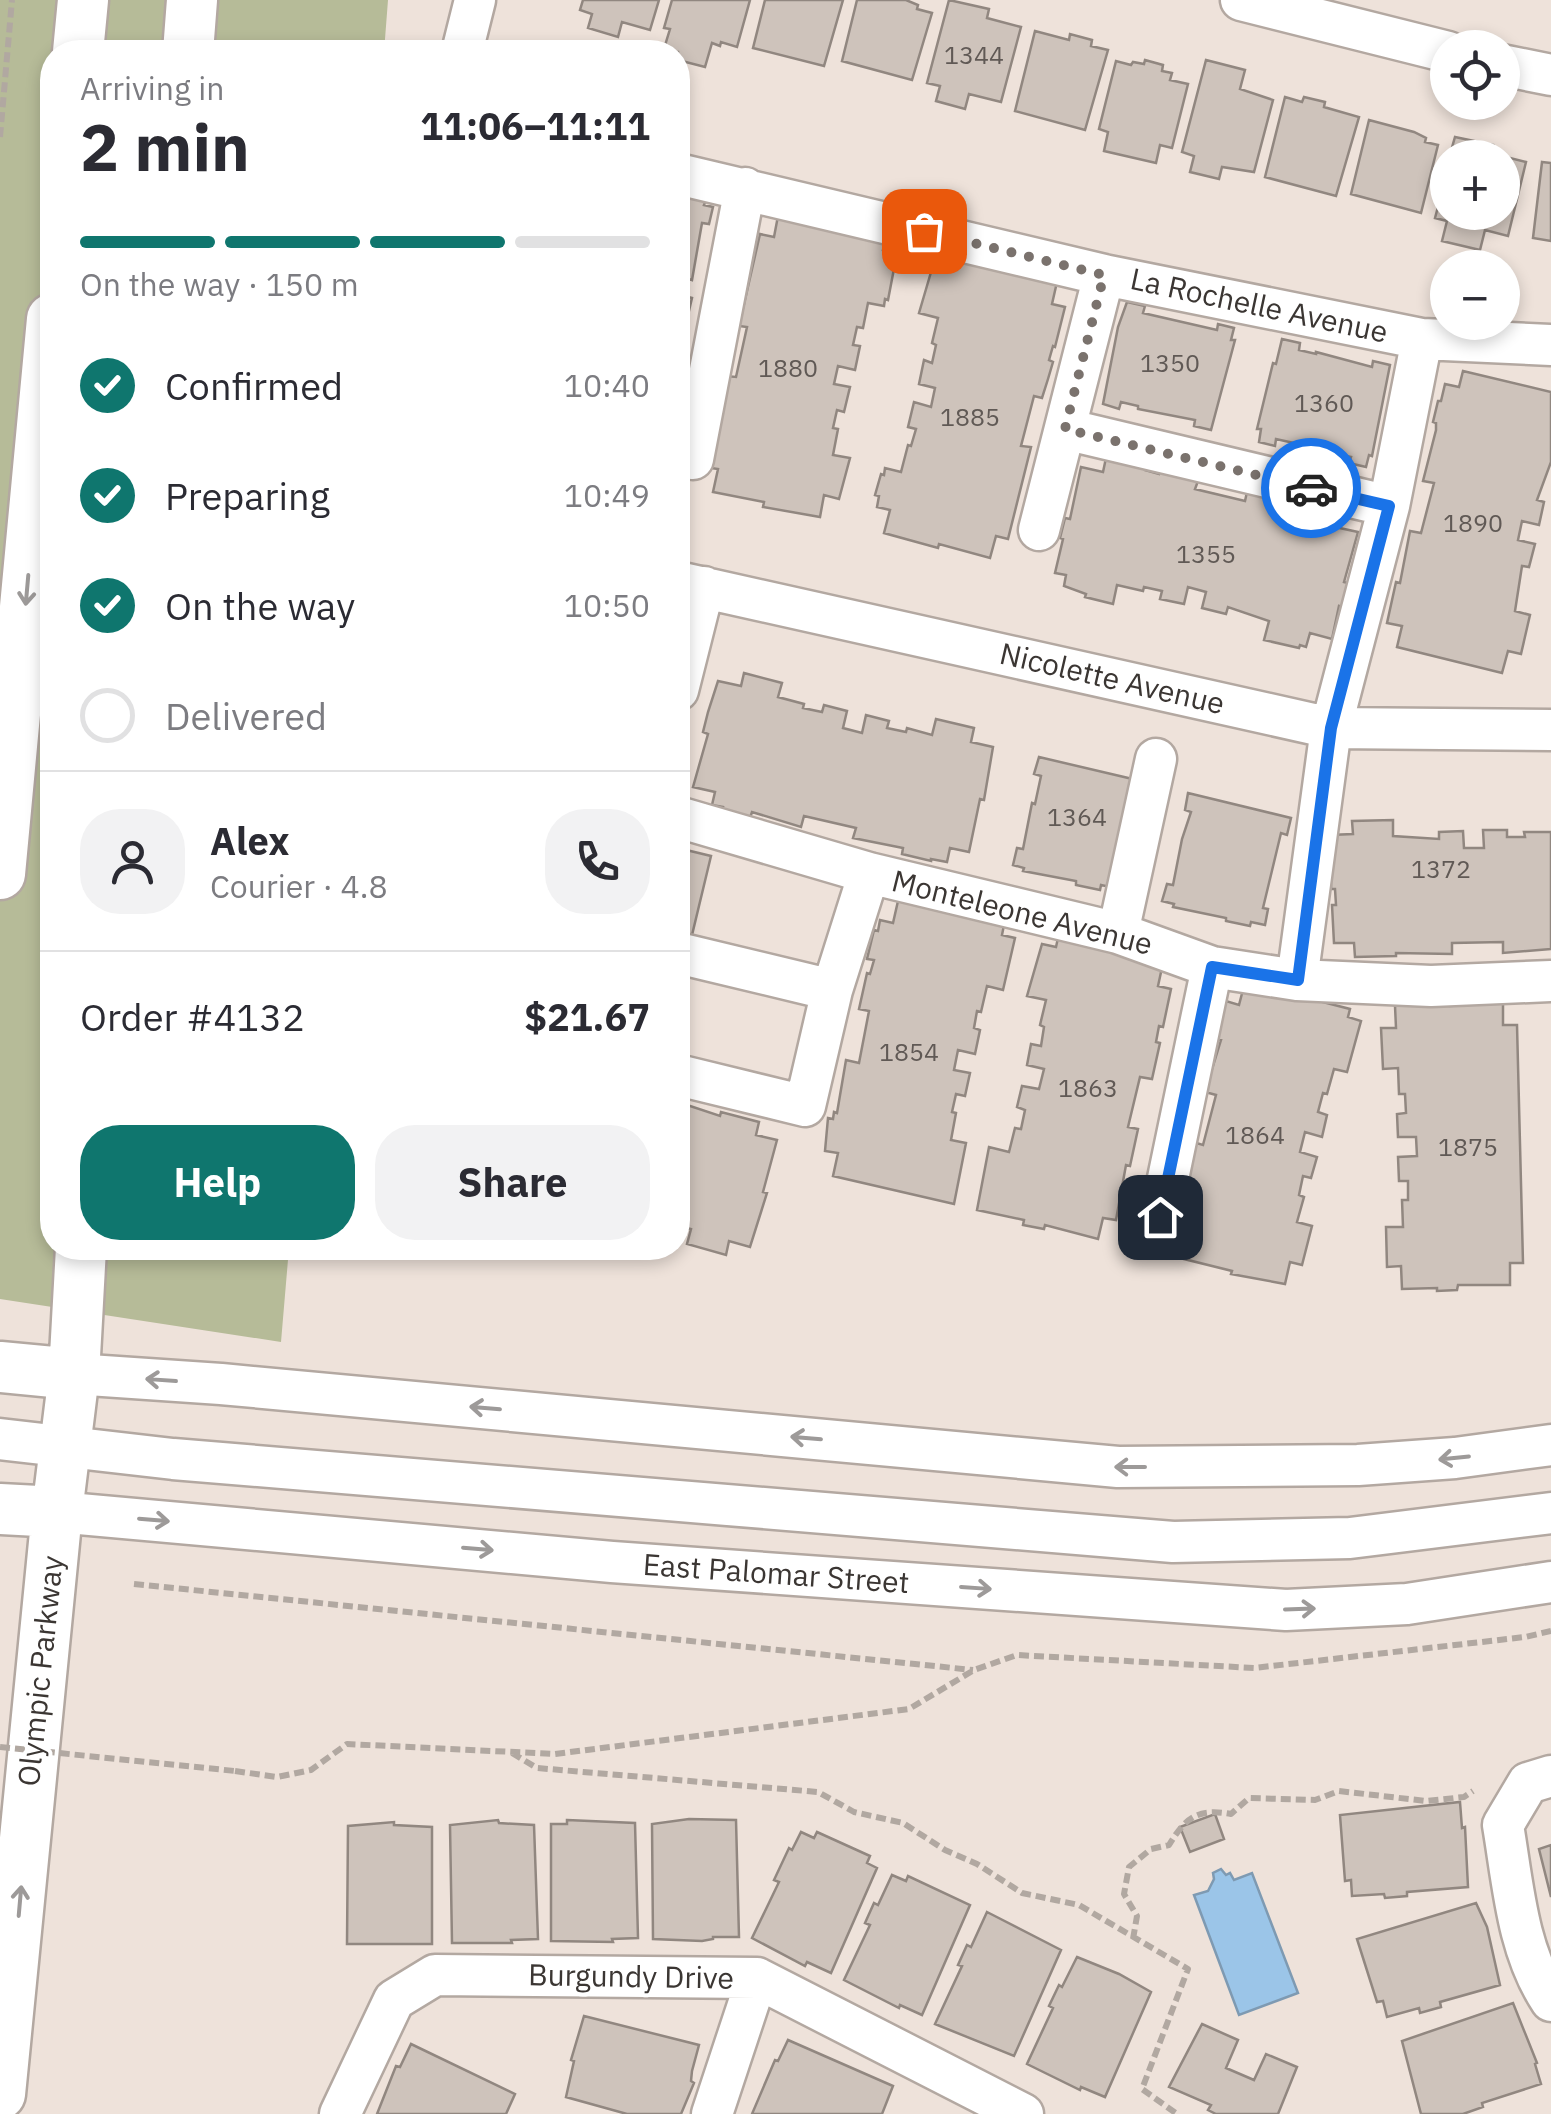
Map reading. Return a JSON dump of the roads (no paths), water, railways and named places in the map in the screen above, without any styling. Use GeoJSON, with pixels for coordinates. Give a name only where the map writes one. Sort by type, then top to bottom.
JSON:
{"type":"FeatureCollection","features":[{"type":"Feature","properties":{"kind":"main road"},"geometry":{"type":"LineString","coordinates":[[79,40],[83,0]]}},
{"type":"Feature","properties":{"kind":"main road"},"geometry":{"type":"LineString","coordinates":[[189,40],[192,0]]}},
{"type":"Feature","properties":{"kind":"main road"},"geometry":{"type":"LineString","coordinates":[[0,874],[40,447]]}},
{"type":"Feature","properties":{"kind":"main road","name":"Olympic Parkway"},"geometry":{"type":"LineString","coordinates":[[0,2094],[74,1374],[80,1260]]}},
{"type":"Feature","properties":{"kind":"main road"},"geometry":{"type":"LineString","coordinates":[[0,1367],[74,1374]]}},
{"type":"Feature","properties":{"kind":"main road","name":"East Palomar Street"},"geometry":{"type":"LineString","coordinates":[[0,1509],[57,1512]]}},
{"type":"Feature","properties":{"kind":"street"},"geometry":{"type":"LineString","coordinates":[[465,40],[475,0]]}},
{"type":"Feature","properties":{"kind":"street"},"geometry":{"type":"LineString","coordinates":[[1241,0],[1430,47]]}},
{"type":"Feature","properties":{"kind":"street"},"geometry":{"type":"LineString","coordinates":[[1520,69],[1551,75]]}},
{"type":"Feature","properties":{"kind":"street","name":"La Rochelle Avenue"},"geometry":{"type":"LineString","coordinates":[[690,177],[1104,275],[1422,340],[1551,345]]}},
{"type":"Feature","properties":{"kind":"street"},"geometry":{"type":"LineString","coordinates":[[693,459],[745,188]]}},
{"type":"Feature","properties":{"kind":"street"},"geometry":{"type":"LineString","coordinates":[[1039,530],[1104,275]]}},
{"type":"Feature","properties":{"kind":"street"},"geometry":{"type":"LineString","coordinates":[[1298,980],[1331,728],[1389,506],[1422,340]]}},
{"type":"Feature","properties":{"kind":"street"},"geometry":{"type":"LineString","coordinates":[[1065,429],[1389,506]]}},
{"type":"Feature","properties":{"kind":"street","name":"Nicolette Avenue"},"geometry":{"type":"LineString","coordinates":[[691,585],[1331,728],[1551,730]]}},
{"type":"Feature","properties":{"kind":"street"},"geometry":{"type":"LineString","coordinates":[[1118,932],[1156,759]]}},
{"type":"Feature","properties":{"kind":"street","name":"Monteleone Avenue"},"geometry":{"type":"LineString","coordinates":[[690,821],[869,873],[1118,932],[1212,967],[1298,980],[1430,986],[1551,980]]}},
{"type":"Feature","properties":{"kind":"street"},"geometry":{"type":"LineString","coordinates":[[690,1078],[805,1106],[832,990],[869,873]]}},
{"type":"Feature","properties":{"kind":"street"},"geometry":{"type":"LineString","coordinates":[[690,955],[832,990]]}},
{"type":"Feature","properties":{"kind":"street"},"geometry":{"type":"LineString","coordinates":[[1160,1217],[1212,967]]}},
{"type":"Feature","properties":{"kind":"street"},"geometry":{"type":"LineString","coordinates":[[74,1374],[221,1384],[1118,1468],[1358,1465],[1456,1458],[1551,1445]]}},
{"type":"Feature","properties":{"kind":"street"},"geometry":{"type":"LineString","coordinates":[[0,1438],[173,1459],[1173,1542],[1350,1538],[1551,1513]]}},
{"type":"Feature","properties":{"kind":"street","name":"East Palomar Street"},"geometry":{"type":"LineString","coordinates":[[57,1512],[612,1562],[1286,1610],[1407,1604],[1551,1582]]}},
{"type":"Feature","properties":{"kind":"street"},"geometry":{"type":"LineString","coordinates":[[1539,1780],[1502,1825],[1519,1923],[1551,2002]]}},
{"type":"Feature","properties":{"kind":"street","name":"Burgundy Drive"},"geometry":{"type":"LineString","coordinates":[[340,2114],[394,2000],[436,1975],[758,1978],[1023,2114]]}},
{"type":"Feature","properties":{"kind":"street"},"geometry":{"type":"LineString","coordinates":[[712,2114],[758,1978]]}},
{"type":"Feature","properties":{"kind":"water"},"geometry":{"type":"Polygon","coordinates":[[[1221,1869],[1234,1880],[1252,1873],[1298,1993],[1239,2015],[1194,1895],[1208,1891],[1213,1873],[1221,1869]]]}}]}
